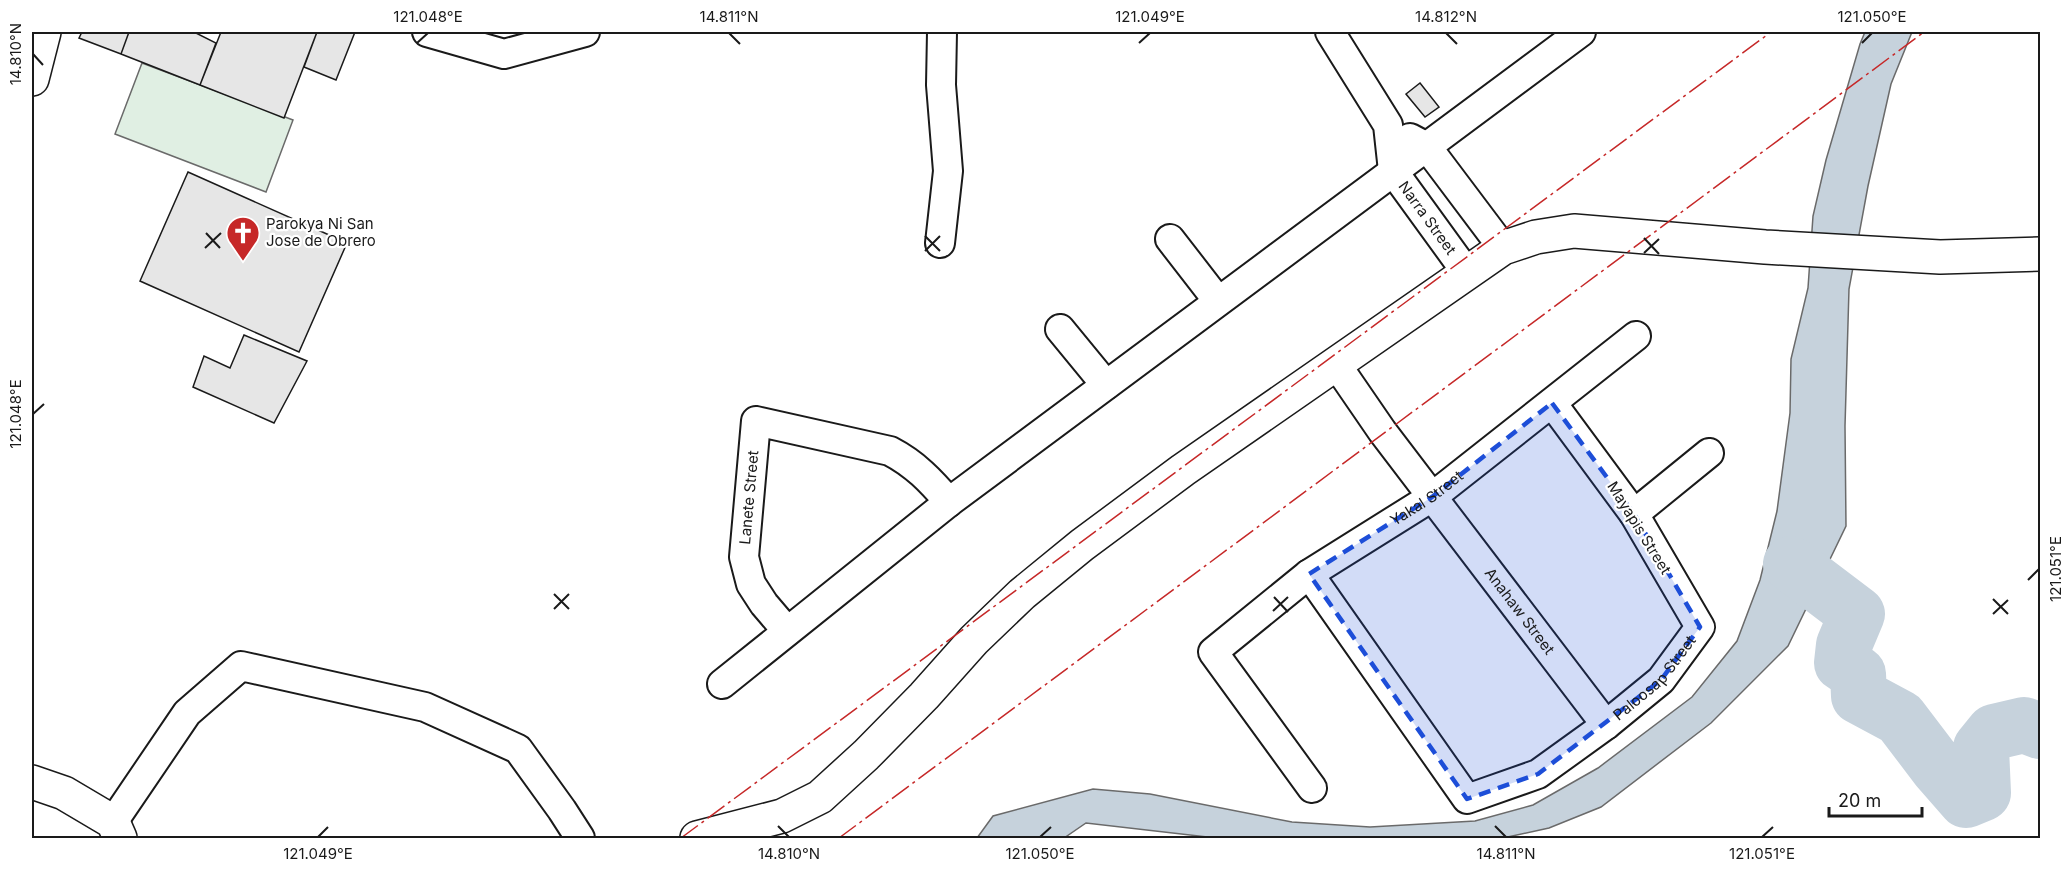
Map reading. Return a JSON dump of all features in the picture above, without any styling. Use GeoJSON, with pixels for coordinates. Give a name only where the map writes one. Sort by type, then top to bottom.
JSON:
{"type":"FeatureCollection","features":[{"type":"Feature","properties":{"kind":"street"},"geometry":{"type":"LineString","coordinates":[[32,79],[44,32]]}},
{"type":"Feature","properties":{"kind":"street"},"geometry":{"type":"LineString","coordinates":[[427,32],[504,54],[585,32]]}},
{"type":"Feature","properties":{"kind":"street"},"geometry":{"type":"LineString","coordinates":[[940,243],[948,171],[941,85],[942,32]]}},
{"type":"Feature","properties":{"kind":"street"},"geometry":{"type":"LineString","coordinates":[[722,684],[949,502],[1581,32]]}},
{"type":"Feature","properties":{"kind":"street","name":"Narra Street"},"geometry":{"type":"LineString","coordinates":[[1340,35],[1388,125],[1393,171],[1467,273]]}},
{"type":"Feature","properties":{"kind":"street","name":"Narra Street"},"geometry":{"type":"LineString","coordinates":[[1388,125],[1427,147],[1503,248]]}},
{"type":"Feature","properties":{"kind":"street"},"geometry":{"type":"LineString","coordinates":[[1416,203],[1451,178]]}},
{"type":"Feature","properties":{"kind":"street"},"geometry":{"type":"LineString","coordinates":[[697,838],[782,816],[820,797],[866,755],[924,696],[974,640],[1031,587],[1082,545],[1183,470],[1503,248],[1536,237],[1574,231],[1765,247],[1940,257],[2040,254]]}},
{"type":"Feature","properties":{"kind":"street"},"geometry":{"type":"LineString","coordinates":[[1170,239],[1218,301]]}},
{"type":"Feature","properties":{"kind":"street"},"geometry":{"type":"LineString","coordinates":[[1060,329],[1106,385]]}},
{"type":"Feature","properties":{"kind":"street","name":"Yakal Street"},"geometry":{"type":"LineString","coordinates":[[1312,788],[1213,652],[1310,574],[1432,497],[1636,336]]}},
{"type":"Feature","properties":{"kind":"street","name":"Anahaw Street"},"geometry":{"type":"LineString","coordinates":[[1336,364],[1432,497],[1606,726]]}},
{"type":"Feature","properties":{"kind":"street","name":"Mayapis Street"},"geometry":{"type":"LineString","coordinates":[[1552,404],[1634,514],[1700,627]]}},
{"type":"Feature","properties":{"kind":"street","name":"Lanete Street"},"geometry":{"type":"LineString","coordinates":[[787,632],[751,584],[744,557],[756,421],[890,451],[908,460],[924,473],[949,502]]}},
{"type":"Feature","properties":{"kind":"street"},"geometry":{"type":"LineString","coordinates":[[1634,514],[1709,453]]}},
{"type":"Feature","properties":{"kind":"street","name":"Paloosap Street"},"geometry":{"type":"LineString","coordinates":[[1310,574],[1467,799],[1538,774],[1606,726],[1661,680],[1700,627]]}},
{"type":"Feature","properties":{"kind":"street"},"geometry":{"type":"LineString","coordinates":[[32,782],[64,793],[117,830],[187,713],[241,666],[425,707],[518,749],[580,838]]}},
{"type":"Feature","properties":{"kind":"highlighted area"},"geometry":{"type":"Polygon","coordinates":[[[1552,403],[1634,514],[1700,627],[1661,680],[1538,774],[1467,799],[1309,574],[1432,497],[1552,403]]]}},
{"type":"Feature","properties":{"kind":"green space"},"geometry":{"type":"Polygon","coordinates":[[[142,63],[293,120],[266,192],[115,134],[142,63]]]}},
{"type":"Feature","properties":{"kind":"shaded area"},"geometry":{"type":"Polygon","coordinates":[[[1865,32],[1912,32],[1891,84],[1868,186],[1849,289],[1845,426],[1846,526],[1788,646],[1711,723],[1601,807],[1549,828],[1503,838],[1216,838],[1086,823],[1064,838],[977,838],[993,816],[1093,789],[1150,794],[1292,822],[1370,827],[1475,821],[1533,805],[1598,768],[1692,697],[1737,641],[1760,580],[1777,511],[1790,413],[1791,359],[1808,288],[1813,216],[1826,160],[1865,32]]]}},
{"type":"Feature","properties":{"kind":"building"},"geometry":{"type":"Polygon","coordinates":[[[82,32],[129,32],[121,54],[79,38],[82,32]]]}},
{"type":"Feature","properties":{"kind":"building"},"geometry":{"type":"Polygon","coordinates":[[[129,32],[194,32],[216,43],[200,85],[121,54],[129,32]]]}},
{"type":"Feature","properties":{"kind":"building"},"geometry":{"type":"Polygon","coordinates":[[[221,32],[317,32],[284,118],[200,85],[221,32]]]}},
{"type":"Feature","properties":{"kind":"building"},"geometry":{"type":"Polygon","coordinates":[[[317,32],[355,32],[336,80],[304,67],[317,32]]]}},
{"type":"Feature","properties":{"kind":"building"},"geometry":{"type":"Polygon","coordinates":[[[1420,83],[1439,107],[1425,117],[1406,94],[1420,83]]]}},
{"type":"Feature","properties":{"kind":"building","name":"Parokya Ni San Jose de Obrero"},"geometry":{"type":"Polygon","coordinates":[[[188,172],[347,243],[299,352],[140,281],[188,172]]]}},
{"type":"Feature","properties":{"kind":"building"},"geometry":{"type":"Polygon","coordinates":[[[244,335],[307,361],[274,423],[193,387],[204,356],[230,368],[244,335]]]}},
{"type":"Feature","properties":{"kind":"waterway"},"geometry":{"type":"LineString","coordinates":[[1791,564],[1857,614],[1844,645],[1842,663],[1858,674],[1859,696],[1900,718],[1966,800],[1983,793],[1981,748],[1994,732],[2024,725],[2040,731]]}},
{"type":"Feature","properties":{"kind":"power"},"geometry":{"type":"LineString","coordinates":[[681,838],[1771,32]]}},
{"type":"Feature","properties":{"kind":"power"},"geometry":{"type":"LineString","coordinates":[[839,838],[1924,32]]}},
{"type":"Feature","properties":{"kind":"place","name":"Parokya Ni San Jose de Obrero"},"geometry":{"type":"Point","coordinates":[243,262]}}]}
